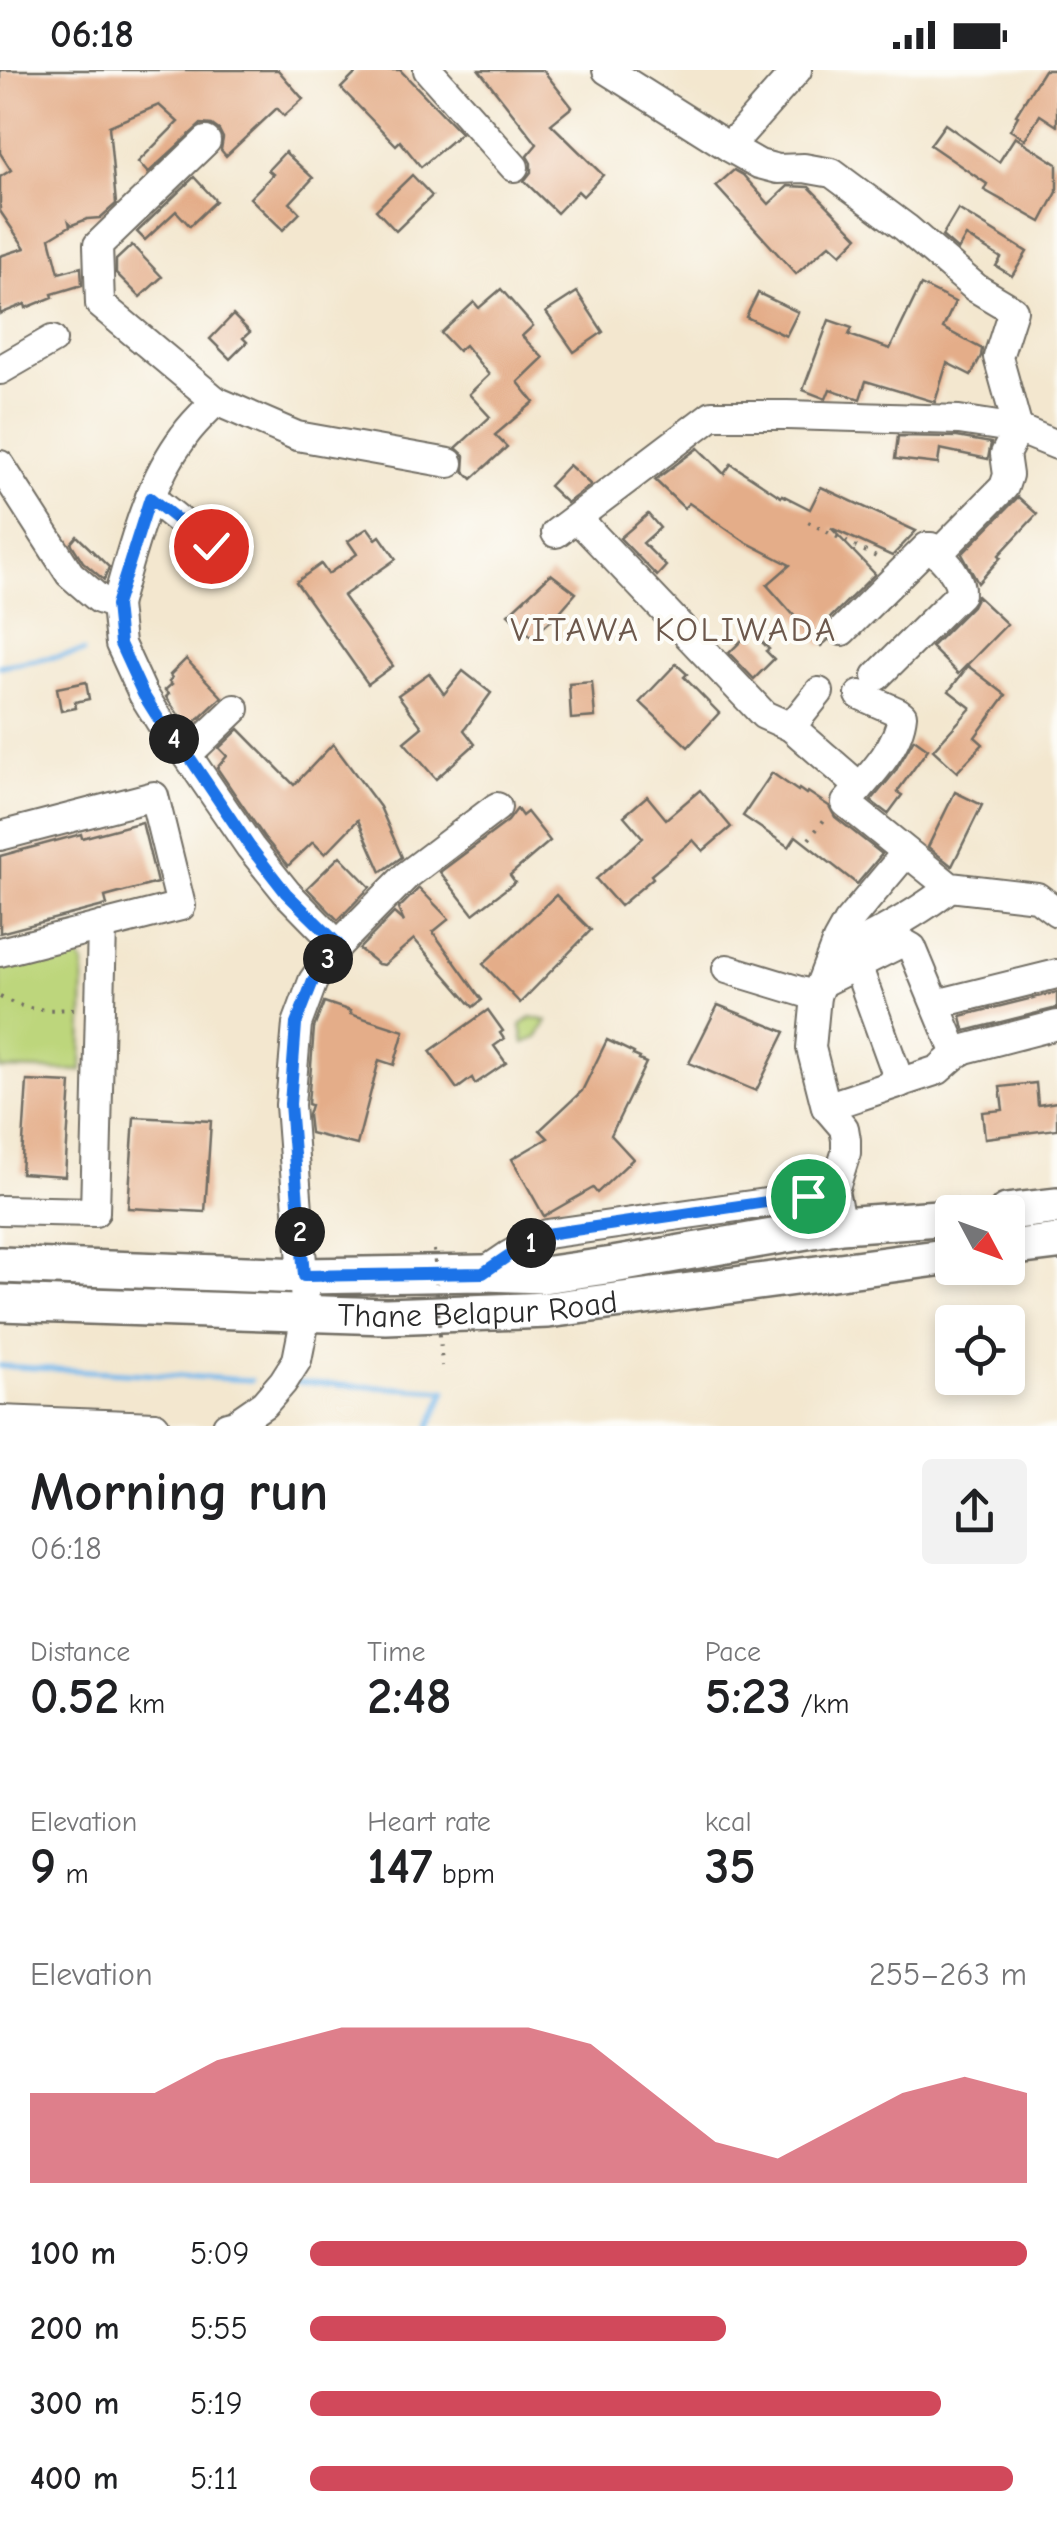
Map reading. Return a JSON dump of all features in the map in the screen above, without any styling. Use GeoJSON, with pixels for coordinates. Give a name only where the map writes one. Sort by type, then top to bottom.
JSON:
{"type":"FeatureCollection","features":[{"type":"Feature","properties":{"kind":"main road"},"geometry":{"type":"LineString","coordinates":[[1025,1210],[1057,1206]]}},
{"type":"Feature","properties":{"kind":"main road","name":"Thane Belapur Road"},"geometry":{"type":"LineString","coordinates":[[0,1266],[304,1276],[543,1275],[838,1208],[935,1215]]}},
{"type":"Feature","properties":{"kind":"main road"},"geometry":{"type":"LineString","coordinates":[[1025,1246],[1057,1242]]}},
{"type":"Feature","properties":{"kind":"main road","name":"Thane Belapur Road"},"geometry":{"type":"LineString","coordinates":[[0,1303],[386,1316],[548,1310],[935,1258]]}},
{"type":"Feature","properties":{"kind":"street"},"geometry":{"type":"LineString","coordinates":[[428,70],[514,167]]}},
{"type":"Feature","properties":{"kind":"street"},"geometry":{"type":"LineString","coordinates":[[606,70],[758,164],[832,173],[906,228],[976,288],[1013,310],[998,357],[1018,428],[1005,454],[1008,475],[1004,487],[938,554]]}},
{"type":"Feature","properties":{"kind":"street"},"geometry":{"type":"LineString","coordinates":[[729,147],[798,70]]}},
{"type":"Feature","properties":{"kind":"street"},"geometry":{"type":"LineString","coordinates":[[206,142],[98,244],[100,304],[216,401],[297,436],[449,463]]}},
{"type":"Feature","properties":{"kind":"street"},"geometry":{"type":"LineString","coordinates":[[0,370],[52,340]]}},
{"type":"Feature","properties":{"kind":"street"},"geometry":{"type":"LineString","coordinates":[[216,401],[184,436],[155,484],[116,605],[120,644],[163,726],[188,755],[250,847],[286,893],[338,944]]}},
{"type":"Feature","properties":{"kind":"street"},"geometry":{"type":"LineString","coordinates":[[1057,445],[1018,428],[959,420],[712,415],[566,526],[764,715],[791,727],[853,795],[950,887],[1037,897],[1057,912]]}},
{"type":"Feature","properties":{"kind":"street"},"geometry":{"type":"LineString","coordinates":[[0,465],[70,574],[99,599],[116,605]]}},
{"type":"Feature","properties":{"kind":"street"},"geometry":{"type":"LineString","coordinates":[[150,498],[211,546]]}},
{"type":"Feature","properties":{"kind":"street"},"geometry":{"type":"LineString","coordinates":[[842,632],[927,547],[938,554],[961,586],[960,594],[868,685],[902,715],[893,740],[853,795]]}},
{"type":"Feature","properties":{"kind":"street"},"geometry":{"type":"LineString","coordinates":[[791,727],[819,692]]}},
{"type":"Feature","properties":{"kind":"street"},"geometry":{"type":"LineString","coordinates":[[188,755],[234,709]]}},
{"type":"Feature","properties":{"kind":"street"},"geometry":{"type":"LineString","coordinates":[[0,836],[154,796],[181,906],[0,952]]}},
{"type":"Feature","properties":{"kind":"street"},"geometry":{"type":"LineString","coordinates":[[228,1426],[264,1404],[283,1382],[296,1360],[306,1314],[290,1104],[296,1024],[313,981],[338,944],[406,876],[498,807]]}},
{"type":"Feature","properties":{"kind":"street"},"geometry":{"type":"LineString","coordinates":[[899,861],[847,922],[846,959],[900,1083]]}},
{"type":"Feature","properties":{"kind":"street"},"geometry":{"type":"LineString","coordinates":[[838,1208],[846,1140],[844,1128],[826,1107],[811,1048],[818,990],[846,959],[851,947],[950,887]]}},
{"type":"Feature","properties":{"kind":"street"},"geometry":{"type":"LineString","coordinates":[[0,1210],[94,1212],[102,926]]}},
{"type":"Feature","properties":{"kind":"street"},"geometry":{"type":"LineString","coordinates":[[846,959],[905,944],[916,953],[956,1054]]}},
{"type":"Feature","properties":{"kind":"street"},"geometry":{"type":"LineString","coordinates":[[727,968],[818,990]]}},
{"type":"Feature","properties":{"kind":"street"},"geometry":{"type":"LineString","coordinates":[[936,1004],[1057,974]]}},
{"type":"Feature","properties":{"kind":"street"},"geometry":{"type":"LineString","coordinates":[[826,1107],[938,1070],[965,1048],[1057,1024]]}},
{"type":"Feature","properties":{"kind":"street"},"geometry":{"type":"LineString","coordinates":[[0,1420],[155,1426]]}},
{"type":"Feature","properties":{"kind":"path"},"geometry":{"type":"LineString","coordinates":[[808,522],[902,570]]}},
{"type":"Feature","properties":{"kind":"path"},"geometry":{"type":"LineString","coordinates":[[809,839],[832,811],[853,795]]}},
{"type":"Feature","properties":{"kind":"path"},"geometry":{"type":"LineString","coordinates":[[0,997],[20,1007],[41,1010],[100,1008]]}},
{"type":"Feature","properties":{"kind":"path"},"geometry":{"type":"LineString","coordinates":[[434,1250],[442,1366]]}},
{"type":"Feature","properties":{"kind":"green space"},"geometry":{"type":"Polygon","coordinates":[[[62,951],[76,954],[84,965],[82,1071],[0,1069],[0,966],[62,951]]]}},
{"type":"Feature","properties":{"kind":"green space"},"geometry":{"type":"Polygon","coordinates":[[[532,1017],[547,1021],[537,1038],[524,1043],[521,1025],[532,1017]]]}},
{"type":"Feature","properties":{"kind":"building"},"geometry":{"type":"Polygon","coordinates":[[[0,70],[278,70],[303,99],[284,116],[277,108],[226,156],[221,150],[223,138],[219,130],[201,124],[148,173],[138,162],[178,122],[159,105],[109,126],[116,204],[100,218],[72,225],[69,222],[70,226],[50,238],[59,273],[81,267],[82,285],[52,294],[53,297],[26,308],[25,304],[0,314],[0,256],[25,248],[0,211],[0,177],[11,170],[0,153],[0,70]]]}},
{"type":"Feature","properties":{"kind":"building"},"geometry":{"type":"Polygon","coordinates":[[[359,70],[400,70],[461,133],[421,167],[400,141],[396,145],[341,88],[359,70]]]}},
{"type":"Feature","properties":{"kind":"building"},"geometry":{"type":"Polygon","coordinates":[[[479,70],[543,70],[572,107],[551,124],[603,175],[583,196],[578,191],[557,213],[524,181],[531,172],[527,156],[537,144],[479,70]]]}},
{"type":"Feature","properties":{"kind":"building"},"geometry":{"type":"Polygon","coordinates":[[[1044,70],[1057,70],[1057,126],[1040,115],[1025,139],[1010,130],[1044,70]]]}},
{"type":"Feature","properties":{"kind":"building"},"geometry":{"type":"Polygon","coordinates":[[[945,124],[999,162],[1015,137],[1057,164],[1057,192],[1041,222],[984,190],[987,184],[930,145],[945,124]]]}},
{"type":"Feature","properties":{"kind":"building"},"geometry":{"type":"Polygon","coordinates":[[[285,152],[313,178],[290,203],[300,213],[283,230],[250,198],[273,174],[268,170],[285,152]]]}},
{"type":"Feature","properties":{"kind":"building"},"geometry":{"type":"Polygon","coordinates":[[[734,170],[769,204],[788,186],[809,187],[858,237],[841,254],[830,244],[796,274],[716,186],[734,170]]]}},
{"type":"Feature","properties":{"kind":"building"},"geometry":{"type":"Polygon","coordinates":[[[412,175],[432,196],[396,231],[376,210],[412,175]]]}},
{"type":"Feature","properties":{"kind":"building"},"geometry":{"type":"Polygon","coordinates":[[[194,177],[216,201],[190,226],[176,211],[145,240],[137,232],[194,177]]]}},
{"type":"Feature","properties":{"kind":"building"},"geometry":{"type":"Polygon","coordinates":[[[958,209],[1027,252],[1012,276],[996,266],[1001,258],[966,236],[958,250],[942,236],[958,209]]]}},
{"type":"Feature","properties":{"kind":"building"},"geometry":{"type":"Polygon","coordinates":[[[132,245],[162,277],[140,297],[116,273],[116,260],[132,245]]]}},
{"type":"Feature","properties":{"kind":"building"},"geometry":{"type":"Polygon","coordinates":[[[921,285],[955,302],[943,328],[982,349],[971,375],[947,363],[935,402],[866,381],[860,399],[830,389],[826,399],[803,390],[829,320],[852,328],[849,335],[890,349],[921,285]]]}},
{"type":"Feature","properties":{"kind":"building"},"geometry":{"type":"Polygon","coordinates":[[[501,289],[533,326],[522,336],[543,358],[518,382],[534,402],[495,435],[507,447],[472,479],[464,471],[465,456],[456,448],[490,417],[469,394],[489,375],[465,345],[458,351],[441,333],[474,302],[479,308],[501,289]]]}},
{"type":"Feature","properties":{"kind":"building"},"geometry":{"type":"Polygon","coordinates":[[[577,292],[603,332],[574,352],[546,312],[577,292]]]}},
{"type":"Feature","properties":{"kind":"building"},"geometry":{"type":"Polygon","coordinates":[[[758,293],[798,312],[786,336],[746,317],[758,293]]]}},
{"type":"Feature","properties":{"kind":"building"},"geometry":{"type":"Polygon","coordinates":[[[233,315],[250,332],[243,338],[247,342],[230,359],[210,339],[233,315]]]}},
{"type":"Feature","properties":{"kind":"building"},"geometry":{"type":"Polygon","coordinates":[[[898,436],[957,437],[991,443],[988,459],[940,449],[938,464],[895,459],[898,436]]]}},
{"type":"Feature","properties":{"kind":"building"},"geometry":{"type":"Polygon","coordinates":[[[698,448],[724,474],[731,464],[781,497],[810,509],[821,487],[916,531],[892,556],[831,528],[875,574],[829,619],[825,627],[828,640],[821,646],[767,585],[790,565],[744,541],[689,503],[684,508],[655,480],[698,448]]]}},
{"type":"Feature","properties":{"kind":"building"},"geometry":{"type":"Polygon","coordinates":[[[569,465],[591,485],[567,503],[549,486],[569,465]]]}},
{"type":"Feature","properties":{"kind":"building"},"geometry":{"type":"Polygon","coordinates":[[[1018,497],[1037,514],[978,583],[962,554],[1018,497]]]}},
{"type":"Feature","properties":{"kind":"building"},"geometry":{"type":"Polygon","coordinates":[[[648,514],[660,528],[643,543],[666,566],[657,576],[620,538],[648,514]]]}},
{"type":"Feature","properties":{"kind":"building"},"geometry":{"type":"Polygon","coordinates":[[[368,528],[376,539],[380,536],[396,559],[343,596],[393,666],[368,684],[296,582],[321,564],[328,574],[357,554],[348,541],[368,528]]]}},
{"type":"Feature","properties":{"kind":"building"},"geometry":{"type":"Polygon","coordinates":[[[77,536],[109,567],[104,580],[83,562],[71,543],[77,536]]]}},
{"type":"Feature","properties":{"kind":"building"},"geometry":{"type":"Polygon","coordinates":[[[551,574],[576,593],[532,637],[508,614],[551,574]]]}},
{"type":"Feature","properties":{"kind":"building"},"geometry":{"type":"Polygon","coordinates":[[[977,596],[1007,624],[958,674],[931,647],[977,596]]]}},
{"type":"Feature","properties":{"kind":"building"},"geometry":{"type":"Polygon","coordinates":[[[751,631],[774,659],[754,679],[729,653],[751,631]]]}},
{"type":"Feature","properties":{"kind":"building"},"geometry":{"type":"Polygon","coordinates":[[[186,659],[222,697],[188,729],[165,690],[172,684],[170,675],[186,659]]]}},
{"type":"Feature","properties":{"kind":"building"},"geometry":{"type":"Polygon","coordinates":[[[676,664],[719,713],[688,747],[640,702],[676,664]]]}},
{"type":"Feature","properties":{"kind":"building"},"geometry":{"type":"Polygon","coordinates":[[[968,666],[1006,695],[975,737],[983,744],[957,772],[933,750],[971,708],[949,691],[968,666]]]}},
{"type":"Feature","properties":{"kind":"building"},"geometry":{"type":"Polygon","coordinates":[[[463,671],[491,693],[464,730],[475,744],[436,779],[404,742],[422,727],[398,695],[429,673],[444,694],[463,671]]]}},
{"type":"Feature","properties":{"kind":"building"},"geometry":{"type":"Polygon","coordinates":[[[86,682],[89,699],[75,702],[76,708],[61,711],[57,688],[86,682]]]}},
{"type":"Feature","properties":{"kind":"building"},"geometry":{"type":"Polygon","coordinates":[[[592,682],[595,717],[571,719],[569,684],[592,682]]]}},
{"type":"Feature","properties":{"kind":"building"},"geometry":{"type":"Polygon","coordinates":[[[239,729],[294,785],[333,744],[380,807],[402,857],[381,872],[358,820],[325,854],[313,842],[288,866],[217,768],[227,756],[219,748],[239,729]]]}},
{"type":"Feature","properties":{"kind":"building"},"geometry":{"type":"Polygon","coordinates":[[[914,739],[928,749],[897,792],[902,795],[888,814],[871,801],[895,772],[914,739]]]}},
{"type":"Feature","properties":{"kind":"building"},"geometry":{"type":"Polygon","coordinates":[[[772,773],[829,806],[835,817],[882,854],[857,884],[796,836],[789,847],[743,816],[772,773]]]}},
{"type":"Feature","properties":{"kind":"building"},"geometry":{"type":"Polygon","coordinates":[[[700,790],[731,827],[703,851],[693,840],[620,906],[596,879],[643,838],[624,816],[647,796],[666,819],[700,790]]]}},
{"type":"Feature","properties":{"kind":"building"},"geometry":{"type":"Polygon","coordinates":[[[955,792],[982,805],[952,866],[928,847],[955,792]]]}},
{"type":"Feature","properties":{"kind":"building"},"geometry":{"type":"Polygon","coordinates":[[[517,809],[522,816],[527,812],[550,841],[510,875],[515,882],[473,914],[440,872],[508,821],[517,809]]]}},
{"type":"Feature","properties":{"kind":"building"},"geometry":{"type":"Polygon","coordinates":[[[142,822],[157,883],[105,897],[107,905],[0,933],[0,856],[142,822]]]}},
{"type":"Feature","properties":{"kind":"building"},"geometry":{"type":"Polygon","coordinates":[[[340,856],[370,887],[338,920],[307,888],[340,856]]]}},
{"type":"Feature","properties":{"kind":"building"},"geometry":{"type":"Polygon","coordinates":[[[419,888],[449,919],[433,932],[482,1000],[473,1007],[414,939],[384,965],[359,949],[394,913],[404,922],[398,909],[419,888]]]}},
{"type":"Feature","properties":{"kind":"building"},"geometry":{"type":"Polygon","coordinates":[[[556,895],[591,930],[520,1003],[483,964],[556,895]]]}},
{"type":"Feature","properties":{"kind":"building"},"geometry":{"type":"Polygon","coordinates":[[[1057,992],[1057,1008],[965,1031],[963,1026],[961,1016],[1057,992]]]}},
{"type":"Feature","properties":{"kind":"building"},"geometry":{"type":"Polygon","coordinates":[[[324,1002],[404,1031],[394,1065],[379,1060],[357,1145],[310,1133],[308,1104],[314,1028],[324,1002]]]}},
{"type":"Feature","properties":{"kind":"building"},"geometry":{"type":"Polygon","coordinates":[[[718,1005],[785,1032],[756,1091],[689,1063],[718,1005]]]}},
{"type":"Feature","properties":{"kind":"building"},"geometry":{"type":"Polygon","coordinates":[[[488,1010],[503,1031],[500,1033],[504,1039],[494,1046],[506,1063],[475,1084],[472,1078],[457,1089],[430,1051],[488,1010]]]}},
{"type":"Feature","properties":{"kind":"building"},"geometry":{"type":"Polygon","coordinates":[[[607,1040],[646,1063],[611,1135],[633,1159],[597,1193],[593,1188],[544,1216],[512,1159],[548,1138],[540,1130],[582,1091],[607,1040]]]}},
{"type":"Feature","properties":{"kind":"building"},"geometry":{"type":"Polygon","coordinates":[[[27,1081],[71,1083],[65,1176],[21,1173],[27,1081]]]}},
{"type":"Feature","properties":{"kind":"building"},"geometry":{"type":"Polygon","coordinates":[[[1036,1083],[1038,1105],[1057,1102],[1057,1129],[985,1138],[982,1112],[1003,1110],[1000,1087],[1036,1083]]]}},
{"type":"Feature","properties":{"kind":"building"},"geometry":{"type":"Polygon","coordinates":[[[134,1117],[211,1121],[205,1212],[128,1208],[134,1117]]]}},
{"type":"Feature","properties":{"kind":"waterway"},"geometry":{"type":"LineString","coordinates":[[0,666],[83,652]]}},
{"type":"Feature","properties":{"kind":"waterway"},"geometry":{"type":"LineString","coordinates":[[0,1366],[251,1380]]}},
{"type":"Feature","properties":{"kind":"waterway"},"geometry":{"type":"LineString","coordinates":[[293,1382],[446,1391],[430,1426]]}},
{"type":"Feature","properties":{"kind":"district","name":"VITAWA KOLIWADA"},"geometry":{"type":"Point","coordinates":[674,629]}},
{"type":"Feature","properties":{"kind":"route"},"geometry":{"type":"LineString","coordinates":[[211,546],[150,498],[116,605],[120,644],[163,726],[188,755],[250,847],[286,893],[338,944],[313,981],[296,1024],[290,1104],[304,1276],[483,1273],[547,1234],[808,1196]]}}]}
